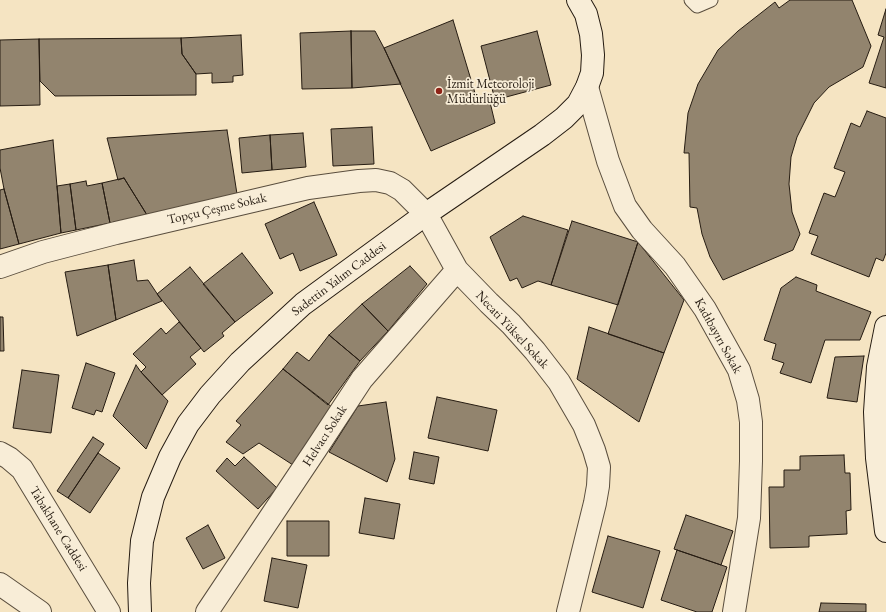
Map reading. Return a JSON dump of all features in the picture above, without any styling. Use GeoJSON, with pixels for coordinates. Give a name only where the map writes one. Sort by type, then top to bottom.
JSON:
{"type":"FeatureCollection","features":[{"type":"Feature","properties":{"kind":"street","name":"Sadettin Yalım Caddesi"},"geometry":{"type":"LineString","coordinates":[[140,612],[139,583],[142,541],[153,497],[170,457],[188,424],[210,395],[240,362],[303,304],[426,214],[542,135],[564,118],[578,104],[587,87],[592,73],[593,55],[591,34],[586,14],[578,0]]}},
{"type":"Feature","properties":{"kind":"street","name":"Kadıbayırı Sokak"},"geometry":{"type":"LineString","coordinates":[[587,87],[608,161],[625,206],[642,230],[674,266],[705,309],[739,370],[748,400],[751,422],[749,518],[734,612]]}},
{"type":"Feature","properties":{"kind":"street","name":"Topçu Çeşme Sokak"},"geometry":{"type":"LineString","coordinates":[[0,267],[42,252],[116,233],[308,188],[359,181],[376,180],[390,183],[402,190],[426,214]]}},
{"type":"Feature","properties":{"kind":"street","name":"Necati Yüksel Sokak"},"geometry":{"type":"LineString","coordinates":[[426,214],[457,270],[536,351],[559,382],[584,425],[594,450],[598,467],[598,486],[568,612]]}},
{"type":"Feature","properties":{"kind":"street","name":"Helvacı Sokak"},"geometry":{"type":"LineString","coordinates":[[207,612],[362,379],[457,270]]}},
{"type":"Feature","properties":{"kind":"street"},"geometry":{"type":"LineString","coordinates":[[886,327],[878,367],[875,412],[877,458],[886,531]]}},
{"type":"Feature","properties":{"kind":"street","name":"Tabakhane Caddesi"},"geometry":{"type":"LineString","coordinates":[[0,453],[9,458],[22,469],[109,612]]}},
{"type":"Feature","properties":{"kind":"street"},"geometry":{"type":"LineString","coordinates":[[0,584],[40,612]]}},
{"type":"Feature","properties":{"kind":"lane"},"geometry":{"type":"LineString","coordinates":[[691,0],[697,6],[711,0]]}},
{"type":"Feature","properties":{"kind":"building"},"geometry":{"type":"Polygon","coordinates":[[[790,0],[852,0],[871,46],[863,67],[829,87],[814,103],[797,137],[791,157],[789,184],[792,212],[800,234],[793,250],[723,280],[710,257],[702,234],[697,208],[690,207],[689,153],[684,153],[688,113],[698,84],[718,50],[738,31],[775,2],[779,8],[790,0]]]}},
{"type":"Feature","properties":{"kind":"building"},"geometry":{"type":"Polygon","coordinates":[[[886,9],[886,88],[869,83],[884,37],[878,35],[886,9]]]}},
{"type":"Feature","properties":{"kind":"building","name":"İzmit Meteoroloji Müdürlüğü"},"geometry":{"type":"Polygon","coordinates":[[[453,20],[478,103],[489,98],[495,123],[431,151],[384,48],[453,20]]]}},
{"type":"Feature","properties":{"kind":"building"},"geometry":{"type":"Polygon","coordinates":[[[351,31],[375,31],[401,84],[352,88],[351,31]]]}},
{"type":"Feature","properties":{"kind":"building"},"geometry":{"type":"Polygon","coordinates":[[[351,31],[352,88],[302,89],[300,33],[351,31]]]}},
{"type":"Feature","properties":{"kind":"building"},"geometry":{"type":"Polygon","coordinates":[[[537,31],[551,85],[495,100],[481,46],[537,31]]]}},
{"type":"Feature","properties":{"kind":"building"},"geometry":{"type":"Polygon","coordinates":[[[241,35],[243,75],[233,76],[233,82],[212,83],[212,73],[196,74],[182,54],[181,38],[241,35]]]}},
{"type":"Feature","properties":{"kind":"building"},"geometry":{"type":"Polygon","coordinates":[[[181,38],[182,54],[196,74],[196,95],[55,96],[40,81],[39,39],[181,38]]]}},
{"type":"Feature","properties":{"kind":"building"},"geometry":{"type":"Polygon","coordinates":[[[39,39],[40,105],[0,106],[0,40],[39,39]]]}},
{"type":"Feature","properties":{"kind":"building"},"geometry":{"type":"Polygon","coordinates":[[[867,111],[886,118],[886,253],[883,261],[876,258],[869,277],[811,254],[818,236],[809,233],[824,193],[835,197],[845,172],[834,168],[851,123],[860,127],[867,111]]]}},
{"type":"Feature","properties":{"kind":"building"},"geometry":{"type":"Polygon","coordinates":[[[372,127],[374,164],[333,166],[331,129],[372,127]]]}},
{"type":"Feature","properties":{"kind":"building"},"geometry":{"type":"Polygon","coordinates":[[[227,130],[237,194],[147,215],[124,178],[118,180],[107,138],[227,130]]]}},
{"type":"Feature","properties":{"kind":"building"},"geometry":{"type":"Polygon","coordinates":[[[303,133],[306,167],[272,170],[270,135],[303,133]]]}},
{"type":"Feature","properties":{"kind":"building"},"geometry":{"type":"Polygon","coordinates":[[[270,135],[272,170],[242,173],[239,138],[270,135]]]}},
{"type":"Feature","properties":{"kind":"building"},"geometry":{"type":"Polygon","coordinates":[[[53,140],[61,233],[19,244],[4,189],[0,168],[0,150],[53,140]]]}},
{"type":"Feature","properties":{"kind":"building"},"geometry":{"type":"Polygon","coordinates":[[[124,178],[147,215],[110,223],[102,183],[124,178]]]}},
{"type":"Feature","properties":{"kind":"building"},"geometry":{"type":"Polygon","coordinates":[[[86,181],[87,186],[102,183],[110,223],[76,230],[70,184],[86,181]]]}},
{"type":"Feature","properties":{"kind":"building"},"geometry":{"type":"Polygon","coordinates":[[[70,184],[76,230],[61,233],[57,186],[70,184]]]}},
{"type":"Feature","properties":{"kind":"building"},"geometry":{"type":"Polygon","coordinates":[[[4,189],[19,244],[0,249],[0,190],[4,189]]]}},
{"type":"Feature","properties":{"kind":"building"},"geometry":{"type":"Polygon","coordinates":[[[314,202],[337,255],[300,271],[293,253],[280,259],[265,224],[314,202]]]}},
{"type":"Feature","properties":{"kind":"building"},"geometry":{"type":"Polygon","coordinates":[[[523,216],[568,230],[551,285],[538,281],[522,288],[517,278],[510,281],[490,237],[523,216]]]}},
{"type":"Feature","properties":{"kind":"building"},"geometry":{"type":"Polygon","coordinates":[[[572,221],[638,242],[618,305],[551,285],[572,221]]]}},
{"type":"Feature","properties":{"kind":"building"},"geometry":{"type":"Polygon","coordinates":[[[638,242],[684,300],[664,353],[608,334],[638,242]]]}},
{"type":"Feature","properties":{"kind":"building"},"geometry":{"type":"Polygon","coordinates":[[[242,253],[273,293],[235,322],[203,284],[242,253]]]}},
{"type":"Feature","properties":{"kind":"building"},"geometry":{"type":"Polygon","coordinates":[[[134,260],[137,281],[148,280],[162,301],[116,320],[108,265],[134,260]]]}},
{"type":"Feature","properties":{"kind":"building"},"geometry":{"type":"Polygon","coordinates":[[[108,265],[116,320],[77,336],[65,272],[108,265]]]}},
{"type":"Feature","properties":{"kind":"building"},"geometry":{"type":"Polygon","coordinates":[[[410,266],[427,284],[388,331],[362,304],[410,266]]]}},
{"type":"Feature","properties":{"kind":"building"},"geometry":{"type":"Polygon","coordinates":[[[190,267],[235,322],[222,333],[224,336],[204,352],[157,294],[190,267]]]}},
{"type":"Feature","properties":{"kind":"building"},"geometry":{"type":"Polygon","coordinates":[[[796,277],[817,285],[816,291],[871,312],[860,340],[825,340],[811,383],[780,373],[784,363],[772,359],[776,344],[764,340],[781,288],[796,277]]]}},
{"type":"Feature","properties":{"kind":"building"},"geometry":{"type":"Polygon","coordinates":[[[362,304],[388,331],[360,361],[329,335],[362,304]]]}},
{"type":"Feature","properties":{"kind":"building"},"geometry":{"type":"Polygon","coordinates":[[[0,317],[3,317],[4,351],[0,351],[0,317]]]}},
{"type":"Feature","properties":{"kind":"building"},"geometry":{"type":"Polygon","coordinates":[[[179,322],[201,348],[190,357],[196,364],[162,395],[141,372],[146,367],[133,354],[161,328],[166,334],[179,322]]]}},
{"type":"Feature","properties":{"kind":"building"},"geometry":{"type":"Polygon","coordinates":[[[589,327],[664,353],[639,422],[577,379],[589,327]]]}},
{"type":"Feature","properties":{"kind":"building"},"geometry":{"type":"Polygon","coordinates":[[[329,335],[360,361],[328,405],[283,369],[297,352],[309,361],[329,335]]]}},
{"type":"Feature","properties":{"kind":"building"},"geometry":{"type":"Polygon","coordinates":[[[864,356],[857,402],[827,398],[835,357],[864,356]]]}},
{"type":"Feature","properties":{"kind":"building"},"geometry":{"type":"Polygon","coordinates":[[[86,363],[115,373],[102,412],[96,410],[94,415],[72,408],[86,363]]]}},
{"type":"Feature","properties":{"kind":"building"},"geometry":{"type":"Polygon","coordinates":[[[136,365],[168,401],[146,449],[113,416],[136,365]]]}},
{"type":"Feature","properties":{"kind":"building"},"geometry":{"type":"Polygon","coordinates":[[[283,369],[332,407],[293,465],[259,443],[243,454],[226,442],[241,425],[236,421],[283,369]]]}},
{"type":"Feature","properties":{"kind":"building"},"geometry":{"type":"Polygon","coordinates":[[[22,370],[59,375],[51,433],[13,428],[22,370]]]}},
{"type":"Feature","properties":{"kind":"building"},"geometry":{"type":"Polygon","coordinates":[[[437,397],[497,410],[488,451],[428,438],[437,397]]]}},
{"type":"Feature","properties":{"kind":"building"},"geometry":{"type":"Polygon","coordinates":[[[386,402],[395,459],[387,482],[329,452],[358,406],[386,402]]]}},
{"type":"Feature","properties":{"kind":"building"},"geometry":{"type":"Polygon","coordinates":[[[93,437],[104,444],[68,498],[57,491],[93,437]]]}},
{"type":"Feature","properties":{"kind":"building"},"geometry":{"type":"Polygon","coordinates":[[[414,452],[439,457],[434,484],[409,479],[414,452]]]}},
{"type":"Feature","properties":{"kind":"building"},"geometry":{"type":"Polygon","coordinates":[[[98,453],[120,468],[90,513],[68,498],[98,453]]]}},
{"type":"Feature","properties":{"kind":"building"},"geometry":{"type":"Polygon","coordinates":[[[844,455],[845,473],[850,473],[851,510],[846,511],[847,534],[809,536],[809,547],[770,548],[769,487],[784,487],[784,470],[800,470],[800,456],[844,455]]]}},
{"type":"Feature","properties":{"kind":"building"},"geometry":{"type":"Polygon","coordinates":[[[244,457],[277,488],[258,509],[216,471],[227,458],[235,466],[244,457]]]}},
{"type":"Feature","properties":{"kind":"building"},"geometry":{"type":"Polygon","coordinates":[[[365,498],[400,504],[394,539],[359,533],[365,498]]]}},
{"type":"Feature","properties":{"kind":"building"},"geometry":{"type":"Polygon","coordinates":[[[686,515],[733,531],[721,565],[674,549],[686,515]]]}},
{"type":"Feature","properties":{"kind":"building"},"geometry":{"type":"Polygon","coordinates":[[[287,521],[329,521],[329,556],[287,556],[287,521]]]}},
{"type":"Feature","properties":{"kind":"building"},"geometry":{"type":"Polygon","coordinates":[[[208,525],[225,558],[203,569],[186,538],[208,525]]]}},
{"type":"Feature","properties":{"kind":"building"},"geometry":{"type":"Polygon","coordinates":[[[608,536],[660,551],[643,608],[592,592],[608,536]]]}},
{"type":"Feature","properties":{"kind":"building"},"geometry":{"type":"Polygon","coordinates":[[[677,550],[727,567],[712,612],[697,612],[661,600],[677,550]]]}},
{"type":"Feature","properties":{"kind":"building"},"geometry":{"type":"Polygon","coordinates":[[[272,558],[307,565],[298,608],[264,601],[272,558]]]}},
{"type":"Feature","properties":{"kind":"building"},"geometry":{"type":"Polygon","coordinates":[[[821,603],[866,604],[866,612],[819,612],[821,603]]]}},
{"type":"Feature","properties":{"kind":"place","name":"İzmit Meteoroloji Müdürlüğü"},"geometry":{"type":"Point","coordinates":[439,91]}}]}
